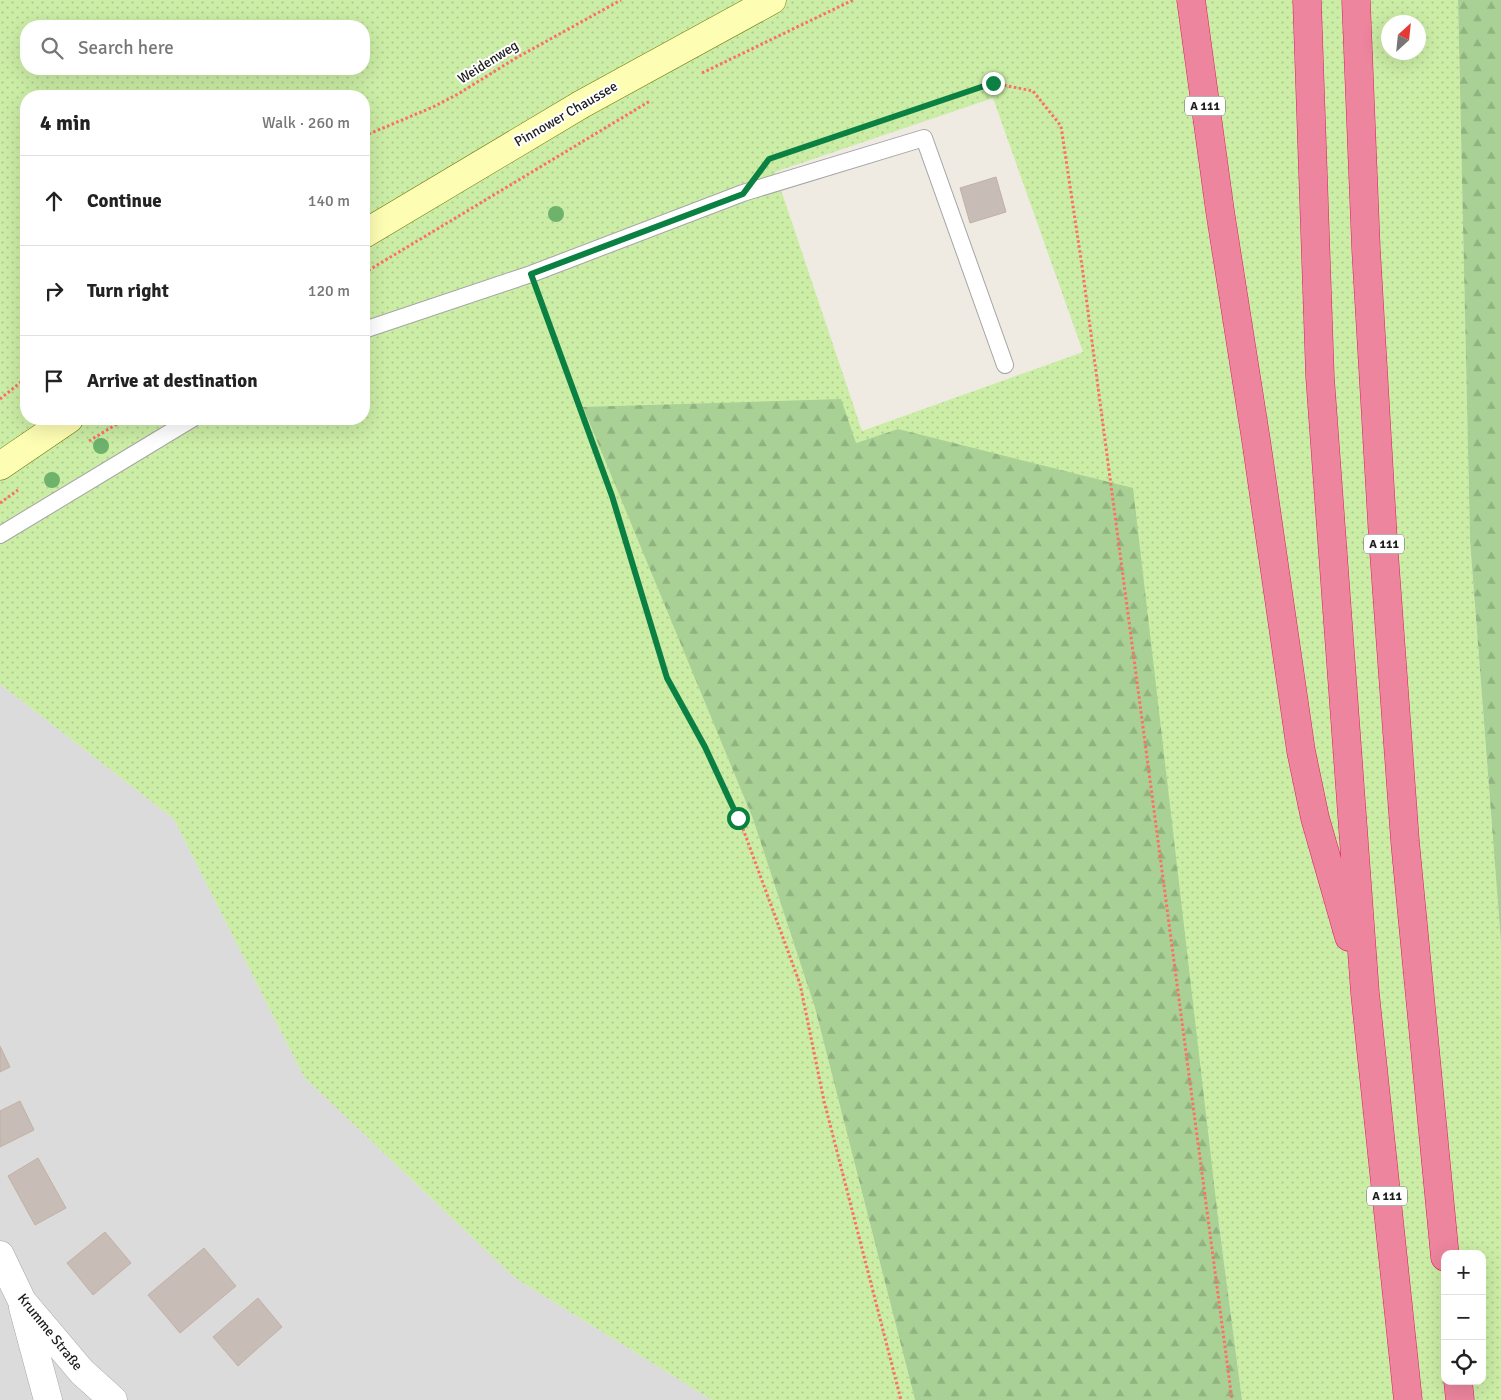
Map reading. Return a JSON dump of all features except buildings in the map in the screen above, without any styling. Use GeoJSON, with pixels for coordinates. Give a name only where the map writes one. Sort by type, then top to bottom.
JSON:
{"type":"FeatureCollection","features":[{"type":"Feature","properties":{"kind":"highway","name":"A 111"},"geometry":{"type":"LineString","coordinates":[[1191,0],[1220,211],[1302,752],[1316,818],[1365,993],[1408,1400]]}},
{"type":"Feature","properties":{"kind":"highway"},"geometry":{"type":"LineString","coordinates":[[1308,0],[1320,378],[1365,993]]}},
{"type":"Feature","properties":{"kind":"highway","name":"A 111"},"geometry":{"type":"LineString","coordinates":[[1356,0],[1366,249],[1383,539],[1404,841],[1444,1250]]}},
{"type":"Feature","properties":{"kind":"highway"},"geometry":{"type":"LineString","coordinates":[[1458,1385],[1460,1400]]}},
{"type":"Feature","properties":{"kind":"main road","name":"Pinnower Chaussee"},"geometry":{"type":"LineString","coordinates":[[370,230],[582,104],[772,0]]}},
{"type":"Feature","properties":{"kind":"main road"},"geometry":{"type":"LineString","coordinates":[[0,466],[60,425]]}},
{"type":"Feature","properties":{"kind":"street","name":"Krumme Straße"},"geometry":{"type":"LineString","coordinates":[[0,1255],[22,1300],[82,1372],[113,1400]]}},
{"type":"Feature","properties":{"kind":"street"},"geometry":{"type":"LineString","coordinates":[[22,1300],[48,1400]]}},
{"type":"Feature","properties":{"kind":"lane"},"geometry":{"type":"LineString","coordinates":[[370,328],[531,274],[743,194],[924,138],[1004,365]]}},
{"type":"Feature","properties":{"kind":"lane"},"geometry":{"type":"LineString","coordinates":[[0,536],[182,425]]}},
{"type":"Feature","properties":{"kind":"path","name":"Weidenweg"},"geometry":{"type":"LineString","coordinates":[[370,133],[458,94],[516,58],[620,0]]}},
{"type":"Feature","properties":{"kind":"path"},"geometry":{"type":"LineString","coordinates":[[698,75],[853,0]]}},
{"type":"Feature","properties":{"kind":"path"},"geometry":{"type":"LineString","coordinates":[[743,194],[769,159],[993,83],[1033,91],[1061,126],[1083,276],[1232,1400]]}},
{"type":"Feature","properties":{"kind":"path"},"geometry":{"type":"LineString","coordinates":[[370,269],[655,98]]}},
{"type":"Feature","properties":{"kind":"path"},"geometry":{"type":"LineString","coordinates":[[531,274],[612,496],[667,678],[705,747],[738,818],[800,984],[824,1101],[901,1400]]}},
{"type":"Feature","properties":{"kind":"path"},"geometry":{"type":"LineString","coordinates":[[0,399],[20,383]]}},
{"type":"Feature","properties":{"kind":"shaded area"},"geometry":{"type":"Polygon","coordinates":[[[0,684],[174,819],[304,1077],[515,1278],[712,1400],[0,1400],[0,684]]]}},
{"type":"Feature","properties":{"kind":"green space"},"geometry":{"type":"Polygon","coordinates":[[[0,0],[1458,0],[1470,541],[1501,943],[1501,1400],[1242,1400],[1217,1209],[899,429],[856,443],[584,407],[753,819],[815,1008],[915,1400],[712,1400],[515,1278],[304,1077],[174,819],[0,684],[0,0]],[[993,98],[775,172],[862,431],[1083,352],[993,98]]]}},
{"type":"Feature","properties":{"kind":"green space"},"geometry":{"type":"Polygon","coordinates":[[[1458,0],[1501,0],[1501,943],[1470,541],[1458,0]]]}},
{"type":"Feature","properties":{"kind":"green space"},"geometry":{"type":"Polygon","coordinates":[[[841,399],[856,443],[898,429],[1133,488],[1217,1209],[1242,1400],[915,1400],[815,1008],[753,819],[583,407],[841,399]]]}},
{"type":"Feature","properties":{"kind":"route"},"geometry":{"type":"LineString","coordinates":[[738,818],[705,747],[667,678],[612,496],[531,274],[743,194],[769,159],[993,83]]}}]}
